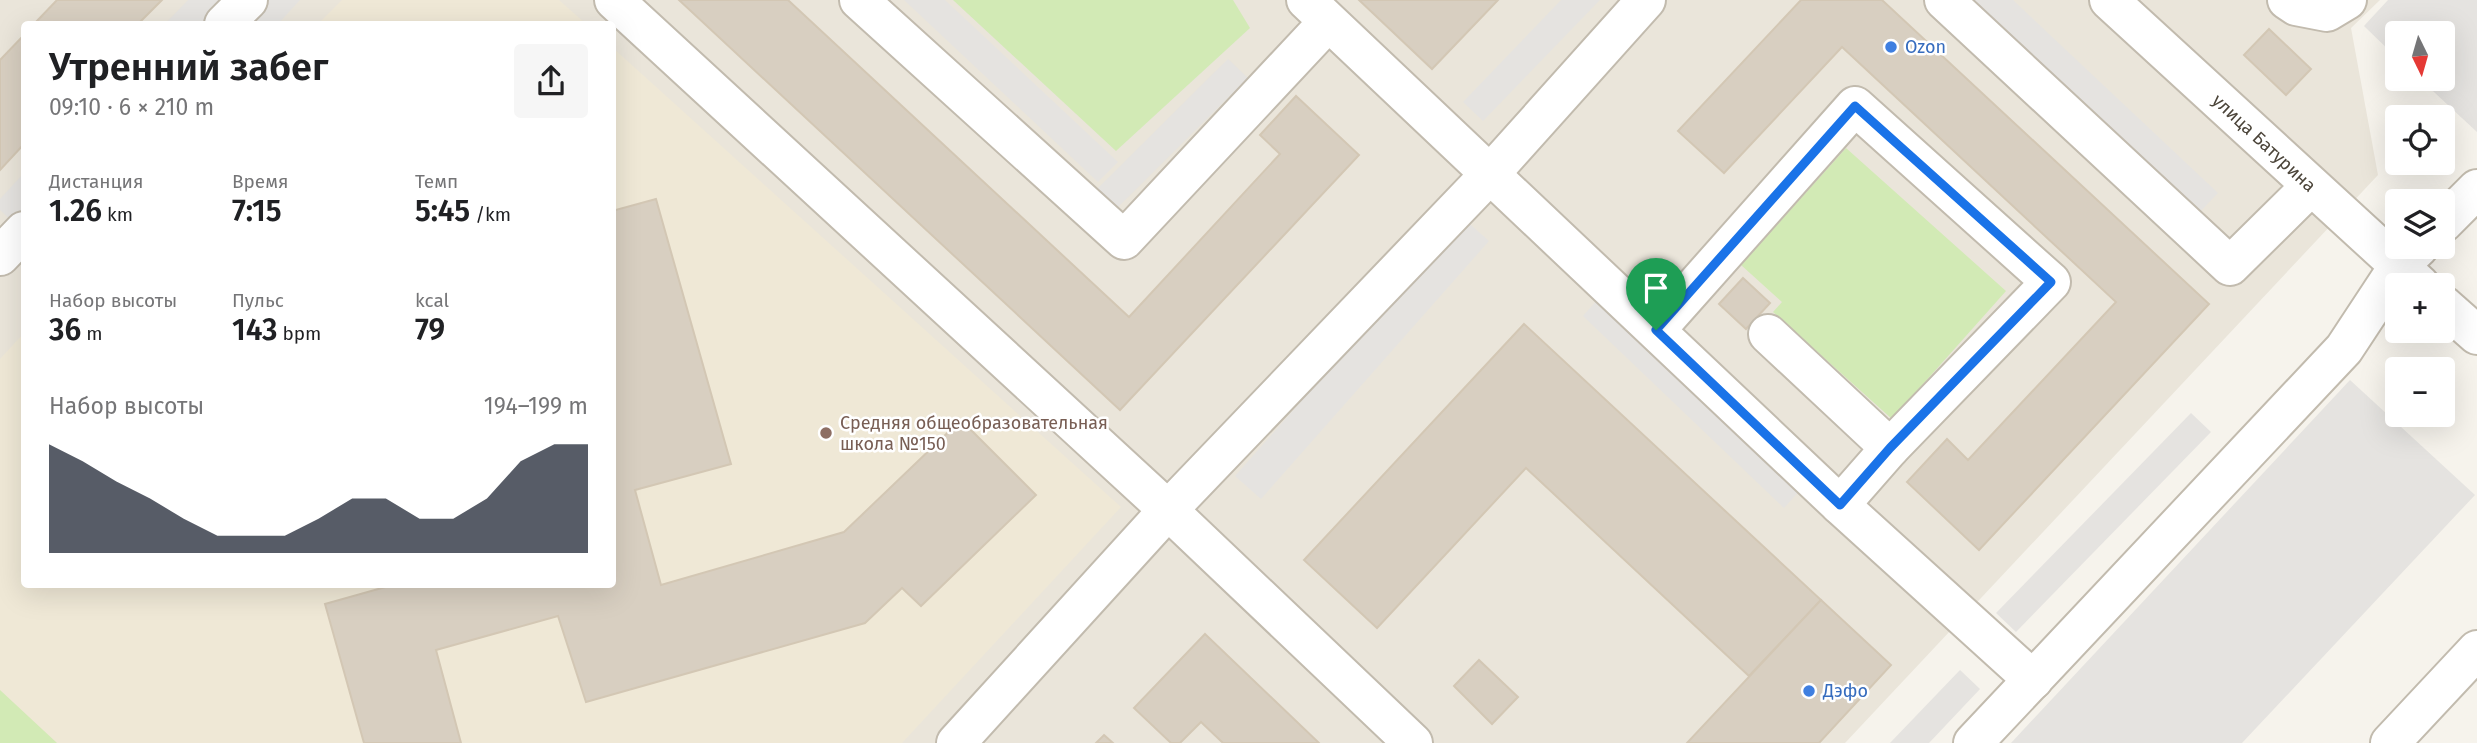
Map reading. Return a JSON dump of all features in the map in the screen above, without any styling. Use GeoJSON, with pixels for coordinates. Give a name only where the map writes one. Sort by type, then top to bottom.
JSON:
{"type":"FeatureCollection","features":[{"type":"Feature","properties":{"kind":"street"},"geometry":{"type":"LineString","coordinates":[[227,21],[248,0]]}},
{"type":"Feature","properties":{"kind":"street"},"geometry":{"type":"LineString","coordinates":[[614,0],[1168,510],[1413,743]]}},
{"type":"Feature","properties":{"kind":"street"},"geometry":{"type":"LineString","coordinates":[[859,0],[1124,240],[1317,11],[1840,505],[2033,680]]}},
{"type":"Feature","properties":{"kind":"street"},"geometry":{"type":"LineString","coordinates":[[956,743],[1168,510],[1490,174],[1646,0]]}},
{"type":"Feature","properties":{"kind":"street"},"geometry":{"type":"LineString","coordinates":[[1944,0],[2230,266],[2311,186]]}},
{"type":"Feature","properties":{"kind":"street","name":"улица Батурина"},"geometry":{"type":"LineString","coordinates":[[2109,0],[2311,186],[2412,266]]}},
{"type":"Feature","properties":{"kind":"street"},"geometry":{"type":"LineString","coordinates":[[2287,0],[2296,6],[2327,12],[2347,0]]}},
{"type":"Feature","properties":{"kind":"street"},"geometry":{"type":"LineString","coordinates":[[1656,330],[1855,106],[2051,282],[1890,448],[1840,505]]}},
{"type":"Feature","properties":{"kind":"street"},"geometry":{"type":"LineString","coordinates":[[2455,211],[2477,189]]}},
{"type":"Feature","properties":{"kind":"street"},"geometry":{"type":"LineString","coordinates":[[0,256],[21,234]]}},
{"type":"Feature","properties":{"kind":"street"},"geometry":{"type":"LineString","coordinates":[[1973,743],[2344,349],[2412,266]]}},
{"type":"Feature","properties":{"kind":"street"},"geometry":{"type":"LineString","coordinates":[[2455,316],[2477,335]]}},
{"type":"Feature","properties":{"kind":"street"},"geometry":{"type":"LineString","coordinates":[[1768,334],[1890,448]]}},
{"type":"Feature","properties":{"kind":"street"},"geometry":{"type":"LineString","coordinates":[[2390,743],[2477,650]]}},
{"type":"Feature","properties":{"kind":"shaded area"},"geometry":{"type":"Polygon","coordinates":[[[0,0],[2380,0],[2351,28],[2378,175],[1845,743],[0,743],[0,0]]]}},
{"type":"Feature","properties":{"kind":"shaded area"},"geometry":{"type":"Polygon","coordinates":[[[188,0],[227,0],[206,21],[168,21],[188,0]]]}},
{"type":"Feature","properties":{"kind":"shaded area"},"geometry":{"type":"Polygon","coordinates":[[[262,0],[300,0],[281,21],[242,21],[262,0]]]}},
{"type":"Feature","properties":{"kind":"shaded area"},"geometry":{"type":"Polygon","coordinates":[[[342,0],[559,0],[583,21],[321,21],[342,0]]]}},
{"type":"Feature","properties":{"kind":"shaded area"},"geometry":{"type":"Polygon","coordinates":[[[904,0],[945,0],[1118,162],[1098,182],[904,0]]]}},
{"type":"Feature","properties":{"kind":"shaded area"},"geometry":{"type":"Polygon","coordinates":[[[1561,0],[1600,0],[1483,121],[1463,102],[1561,0]]]}},
{"type":"Feature","properties":{"kind":"shaded area"},"geometry":{"type":"Polygon","coordinates":[[[1971,0],[2013,0],[2218,193],[2198,214],[1971,0]]]}},
{"type":"Feature","properties":{"kind":"shaded area"},"geometry":{"type":"Polygon","coordinates":[[[2388,0],[2477,0],[2477,132],[2455,112],[2455,105],[2448,105],[2433,91],[2455,91],[2455,21],[2385,21],[2385,46],[2364,26],[2388,0]]]}},
{"type":"Feature","properties":{"kind":"shaded area","name":"Средняя общеобразовательная школа №150"},"geometry":{"type":"Polygon","coordinates":[[[616,51],[1121,507],[902,743],[0,743],[0,359],[21,336],[21,588],[616,588],[616,51]]]}},
{"type":"Feature","properties":{"kind":"shaded area"},"geometry":{"type":"Polygon","coordinates":[[[1228,59],[1248,78],[1115,210],[1095,191],[1228,59]]]}},
{"type":"Feature","properties":{"kind":"shaded area"},"geometry":{"type":"Polygon","coordinates":[[[21,176],[21,217],[15,224],[0,210],[0,199],[21,176]]]}},
{"type":"Feature","properties":{"kind":"shaded area"},"geometry":{"type":"Polygon","coordinates":[[[1463,218],[1489,241],[1261,499],[1235,476],[1463,218]]]}},
{"type":"Feature","properties":{"kind":"shaded area"},"geometry":{"type":"Polygon","coordinates":[[[1605,291],[1803,487],[1784,508],[1583,316],[1605,291]]]}},
{"type":"Feature","properties":{"kind":"shaded area"},"geometry":{"type":"Polygon","coordinates":[[[2350,380],[2385,412],[2385,427],[2401,427],[2475,495],[2242,743],[2011,743],[2350,380]]]}},
{"type":"Feature","properties":{"kind":"shaded area"},"geometry":{"type":"Polygon","coordinates":[[[2191,413],[2211,432],[2016,632],[1996,613],[2191,413]]]}},
{"type":"Feature","properties":{"kind":"shaded area"},"geometry":{"type":"Polygon","coordinates":[[[1960,670],[1980,689],[1929,743],[1890,743],[1960,670]]]}},
{"type":"Feature","properties":{"kind":"green space"},"geometry":{"type":"Polygon","coordinates":[[[953,0],[1233,0],[1250,28],[1116,151],[953,0]]]}},
{"type":"Feature","properties":{"kind":"green space"},"geometry":{"type":"Polygon","coordinates":[[[1846,148],[2006,291],[1892,419],[1773,312],[1782,302],[1741,265],[1846,148]]]}},
{"type":"Feature","properties":{"kind":"green space"},"geometry":{"type":"Polygon","coordinates":[[[0,690],[57,743],[0,743],[0,690]]]}},
{"type":"Feature","properties":{"kind":"building"},"geometry":{"type":"Polygon","coordinates":[[[57,0],[162,0],[141,21],[37,21],[57,0]]]}},
{"type":"Feature","properties":{"kind":"building"},"geometry":{"type":"Polygon","coordinates":[[[679,0],[788,0],[1129,317],[1280,154],[1260,135],[1296,96],[1359,155],[1120,410],[679,0]]]}},
{"type":"Feature","properties":{"kind":"building"},"geometry":{"type":"Polygon","coordinates":[[[1359,0],[1498,0],[1432,69],[1359,0]]]}},
{"type":"Feature","properties":{"kind":"building"},"geometry":{"type":"Polygon","coordinates":[[[1801,0],[1882,0],[2209,304],[1979,550],[1907,482],[1947,439],[1968,460],[2116,302],[1842,47],[1724,173],[1678,131],[1801,0]]]}},
{"type":"Feature","properties":{"kind":"building"},"geometry":{"type":"Polygon","coordinates":[[[2269,29],[2311,69],[2286,95],[2244,55],[2269,29]]]}},
{"type":"Feature","properties":{"kind":"building"},"geometry":{"type":"Polygon","coordinates":[[[21,38],[21,147],[0,170],[0,60],[21,38]]]}},
{"type":"Feature","properties":{"kind":"building"},"geometry":{"type":"Polygon","coordinates":[[[656,199],[731,464],[635,490],[661,585],[844,532],[961,420],[1036,495],[921,606],[902,588],[865,623],[586,702],[558,616],[436,650],[461,743],[364,743],[325,604],[382,588],[616,588],[616,210],[656,199]]]}},
{"type":"Feature","properties":{"kind":"building"},"geometry":{"type":"Polygon","coordinates":[[[1743,278],[1770,303],[1746,329],[1719,304],[1743,278]]]}},
{"type":"Feature","properties":{"kind":"building"},"geometry":{"type":"Polygon","coordinates":[[[1524,324],[1821,600],[1749,676],[1526,468],[1377,628],[1304,560],[1524,324]]]}},
{"type":"Feature","properties":{"kind":"building"},"geometry":{"type":"Polygon","coordinates":[[[1821,600],[1891,665],[1819,743],[1687,743],[1821,600]]]}},
{"type":"Feature","properties":{"kind":"building"},"geometry":{"type":"Polygon","coordinates":[[[1205,634],[1319,743],[1223,743],[1201,722],[1180,743],[1171,743],[1134,708],[1205,634]]]}},
{"type":"Feature","properties":{"kind":"building"},"geometry":{"type":"Polygon","coordinates":[[[1479,660],[1518,697],[1492,724],[1454,686],[1479,660]]]}},
{"type":"Feature","properties":{"kind":"building"},"geometry":{"type":"Polygon","coordinates":[[[1104,735],[1113,743],[1096,743],[1104,735]]]}},
{"type":"Feature","properties":{"kind":"place","name":"Ozon"},"geometry":{"type":"Point","coordinates":[1891,47]}},
{"type":"Feature","properties":{"kind":"place","name":"Средняя общеобразовательная школа №150"},"geometry":{"type":"Point","coordinates":[826,433]}},
{"type":"Feature","properties":{"kind":"place","name":"Дэфо"},"geometry":{"type":"Point","coordinates":[1809,691]}},
{"type":"Feature","properties":{"kind":"route"},"geometry":{"type":"LineString","coordinates":[[1855,106],[2051,282],[1890,448],[1840,505],[1656,330],[1855,106]]}}]}
